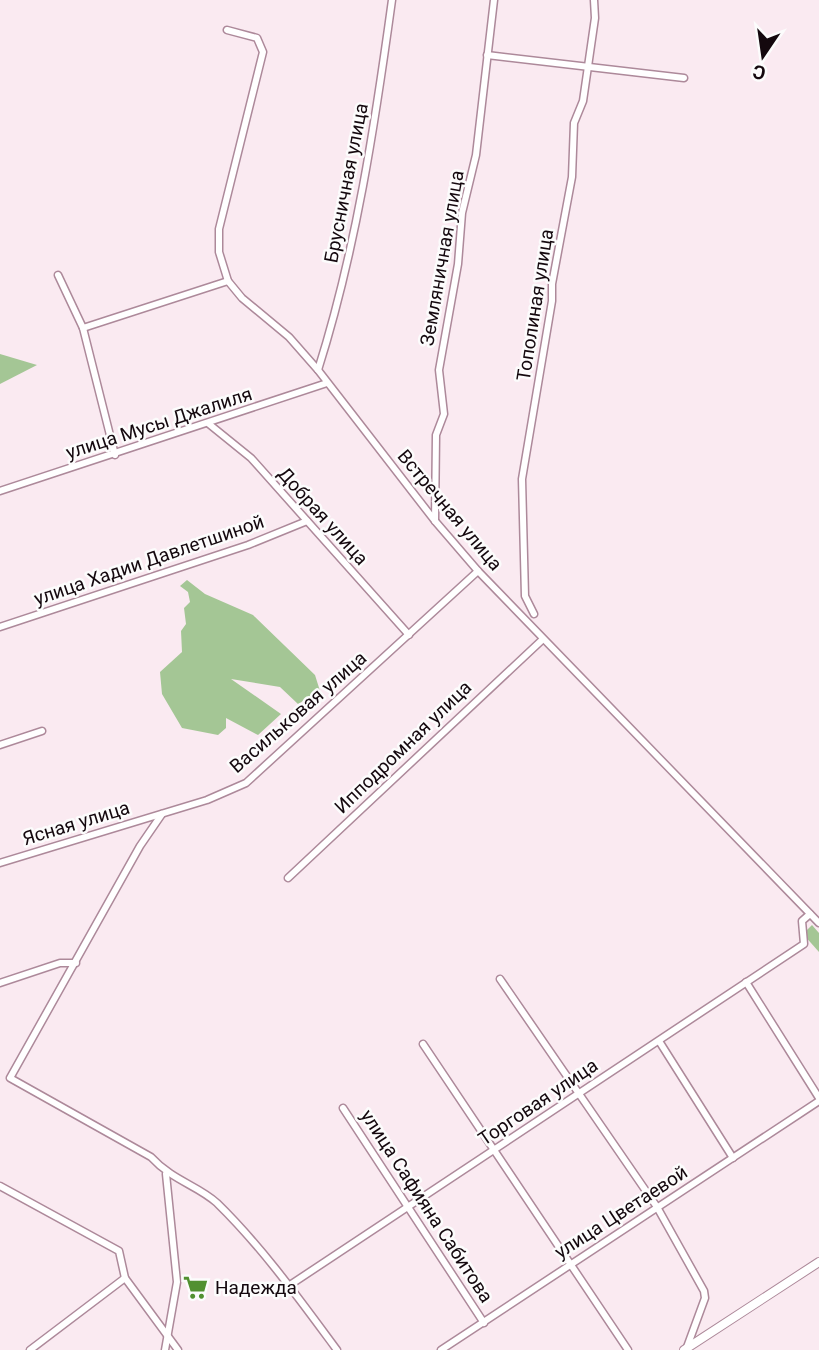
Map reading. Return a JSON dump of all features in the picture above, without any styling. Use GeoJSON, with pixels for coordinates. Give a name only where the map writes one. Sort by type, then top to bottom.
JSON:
{"type":"FeatureCollection","features":[{"type":"Feature","properties":{"kind":"street","name":"Брусничная улица"},"geometry":{"type":"LineString","coordinates":[[318,370],[338,306],[383,75],[392,0]]}},
{"type":"Feature","properties":{"kind":"street","name":"Земляничная улица"},"geometry":{"type":"LineString","coordinates":[[435,521],[436,435],[444,414],[439,370],[458,264],[462,213],[476,155],[494,0]]}},
{"type":"Feature","properties":{"kind":"street","name":"Тополиная улица"},"geometry":{"type":"LineString","coordinates":[[534,614],[525,596],[522,479],[552,284],[572,177],[574,123],[583,101],[594,0]]}},
{"type":"Feature","properties":{"kind":"street","name":"Встречная улица"},"geometry":{"type":"LineString","coordinates":[[227,30],[257,38],[263,52],[219,229],[219,251],[228,281],[242,298],[289,337],[318,370],[435,521],[478,571],[819,923]]}},
{"type":"Feature","properties":{"kind":"street"},"geometry":{"type":"LineString","coordinates":[[487,55],[684,78]]}},
{"type":"Feature","properties":{"kind":"street"},"geometry":{"type":"LineString","coordinates":[[58,275],[83,328],[115,455]]}},
{"type":"Feature","properties":{"kind":"street"},"geometry":{"type":"LineString","coordinates":[[83,328],[228,281]]}},
{"type":"Feature","properties":{"kind":"street","name":"улица Мусы Джалиля"},"geometry":{"type":"LineString","coordinates":[[0,491],[327,383]]}},
{"type":"Feature","properties":{"kind":"street","name":"Добрая улица"},"geometry":{"type":"LineString","coordinates":[[209,424],[251,458],[409,635]]}},
{"type":"Feature","properties":{"kind":"street","name":"улица Хадии Давлетшиной"},"geometry":{"type":"LineString","coordinates":[[0,627],[248,545],[307,521]]}},
{"type":"Feature","properties":{"kind":"street","name":"Васильковая улица"},"geometry":{"type":"LineString","coordinates":[[162,814],[207,800],[246,783],[478,571]]}},
{"type":"Feature","properties":{"kind":"street","name":"Ипподромная улица"},"geometry":{"type":"LineString","coordinates":[[288,878],[542,640]]}},
{"type":"Feature","properties":{"kind":"street"},"geometry":{"type":"LineString","coordinates":[[0,745],[41,731]]}},
{"type":"Feature","properties":{"kind":"street"},"geometry":{"type":"LineString","coordinates":[[162,814],[10,1078],[151,1157],[166,1174],[215,1201],[290,1285],[337,1350]]}},
{"type":"Feature","properties":{"kind":"street","name":"Ясная улица"},"geometry":{"type":"LineString","coordinates":[[0,863],[162,814]]}},
{"type":"Feature","properties":{"kind":"street","name":"Торговая улица"},"geometry":{"type":"LineString","coordinates":[[290,1285],[804,944],[802,921],[810,914]]}},
{"type":"Feature","properties":{"kind":"street"},"geometry":{"type":"LineString","coordinates":[[0,983],[60,963],[76,963]]}},
{"type":"Feature","properties":{"kind":"street"},"geometry":{"type":"LineString","coordinates":[[500,979],[577,1095],[657,1207],[704,1291],[705,1298],[685,1349]]}},
{"type":"Feature","properties":{"kind":"street"},"geometry":{"type":"LineString","coordinates":[[746,982],[819,1099]]}},
{"type":"Feature","properties":{"kind":"street"},"geometry":{"type":"LineString","coordinates":[[659,1041],[733,1158]]}},
{"type":"Feature","properties":{"kind":"street"},"geometry":{"type":"LineString","coordinates":[[423,1044],[628,1348]]}},
{"type":"Feature","properties":{"kind":"street","name":"улица Цветаевой"},"geometry":{"type":"LineString","coordinates":[[441,1350],[819,1099]]}},
{"type":"Feature","properties":{"kind":"street","name":"улица Сафияна Сабитова"},"geometry":{"type":"LineString","coordinates":[[343,1108],[484,1323]]}},
{"type":"Feature","properties":{"kind":"street"},"geometry":{"type":"LineString","coordinates":[[165,1350],[177,1282],[166,1174]]}},
{"type":"Feature","properties":{"kind":"street"},"geometry":{"type":"LineString","coordinates":[[0,1186],[120,1251],[125,1278],[178,1350]]}},
{"type":"Feature","properties":{"kind":"street"},"geometry":{"type":"LineString","coordinates":[[685,1349],[819,1262]]}},
{"type":"Feature","properties":{"kind":"street"},"geometry":{"type":"LineString","coordinates":[[30,1350],[125,1278]]}},
{"type":"Feature","properties":{"kind":"green space"},"geometry":{"type":"Polygon","coordinates":[[[0,354],[37,365],[0,384],[0,354]]]}},
{"type":"Feature","properties":{"kind":"green space"},"geometry":{"type":"Polygon","coordinates":[[[187,580],[205,594],[253,615],[315,675],[320,691],[298,704],[280,687],[231,679],[281,714],[258,735],[226,718],[226,728],[218,735],[182,728],[162,694],[160,672],[182,652],[181,631],[186,624],[184,608],[190,602],[188,592],[180,586],[187,580]]]}},
{"type":"Feature","properties":{"kind":"green space"},"geometry":{"type":"Polygon","coordinates":[[[812,925],[819,933],[819,952],[803,934],[812,925]]]}},
{"type":"Feature","properties":{"kind":"place","name":"Надежда"},"geometry":{"type":"Point","coordinates":[195,1287]}}]}
